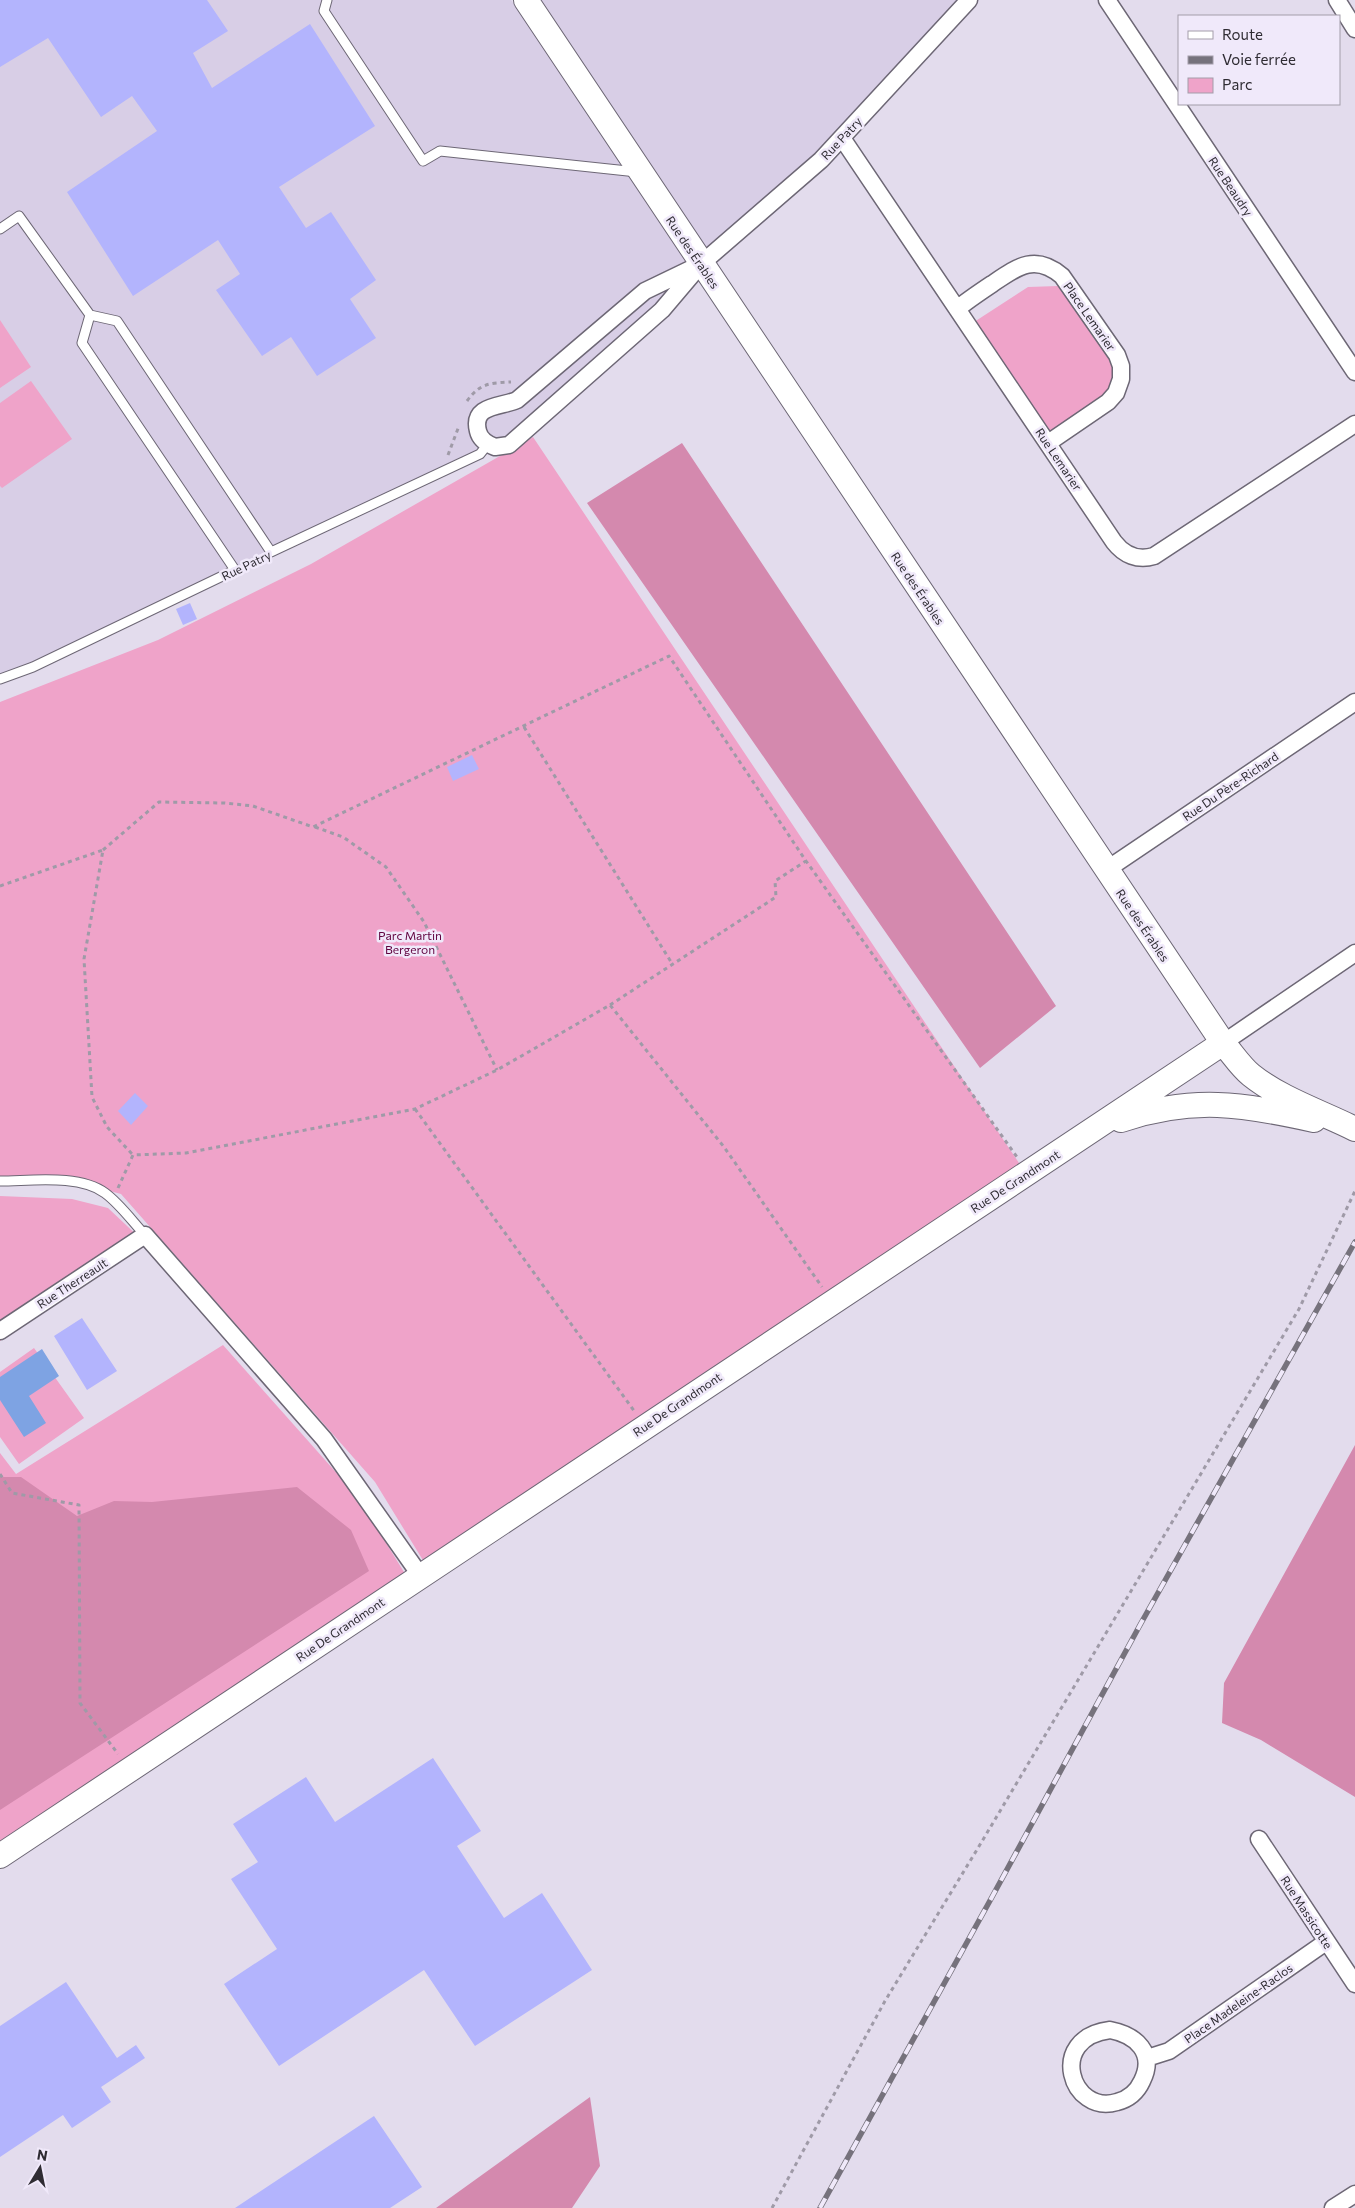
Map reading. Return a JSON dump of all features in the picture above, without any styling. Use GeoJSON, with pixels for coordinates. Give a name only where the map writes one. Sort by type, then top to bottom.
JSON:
{"type":"FeatureCollection","features":[{"type":"Feature","properties":{"kind":"street","name":"Rue des Érables"},"geometry":{"type":"LineString","coordinates":[[526,0],[1106,870],[1223,1042],[1250,1074],[1261,1082],[1293,1100],[1355,1129]]}},
{"type":"Feature","properties":{"kind":"street","name":"Rue Patry"},"geometry":{"type":"LineString","coordinates":[[701,264],[645,291],[517,400],[491,406],[485,410],[481,414],[477,428],[482,440],[495,447],[509,445],[662,310],[701,264],[821,160],[969,0]]}},
{"type":"Feature","properties":{"kind":"street","name":"Rue Beaudry"},"geometry":{"type":"LineString","coordinates":[[1107,0],[1355,372]]}},
{"type":"Feature","properties":{"kind":"street"},"geometry":{"type":"LineString","coordinates":[[1337,0],[1355,29]]}},
{"type":"Feature","properties":{"kind":"street","name":"Rue Lemarier"},"geometry":{"type":"LineString","coordinates":[[842,138],[1118,547],[1132,556],[1147,558],[1154,556],[1355,424]]}},
{"type":"Feature","properties":{"kind":"street","name":"Place Lemarier"},"geometry":{"type":"LineString","coordinates":[[957,309],[1014,269],[1026,264],[1040,264],[1062,276],[1114,349],[1121,366],[1121,379],[1116,393],[1108,402],[1048,443]]}},
{"type":"Feature","properties":{"kind":"street","name":"Rue Du Père-Richard"},"geometry":{"type":"LineString","coordinates":[[1106,870],[1355,702]]}},
{"type":"Feature","properties":{"kind":"street","name":"Rue De Grandmont"},"geometry":{"type":"LineString","coordinates":[[0,1856],[832,1301],[1091,1131],[1355,953]]}},
{"type":"Feature","properties":{"kind":"street"},"geometry":{"type":"LineString","coordinates":[[1091,1131],[1147,1112],[1206,1104],[1242,1106],[1355,1129]]}},
{"type":"Feature","properties":{"kind":"street"},"geometry":{"type":"LineString","coordinates":[[145,1235],[324,1439],[420,1576]]}},
{"type":"Feature","properties":{"kind":"street","name":"Rue Therreault"},"geometry":{"type":"LineString","coordinates":[[0,1331],[145,1235]]}},
{"type":"Feature","properties":{"kind":"street","name":"Rue Massicotte"},"geometry":{"type":"LineString","coordinates":[[1259,1839],[1355,1984]]}},
{"type":"Feature","properties":{"kind":"street","name":"Place Madeleine-Raclos"},"geometry":{"type":"LineString","coordinates":[[1147,2058],[1170,2051],[1326,1942]]}},
{"type":"Feature","properties":{"kind":"street"},"geometry":{"type":"LineString","coordinates":[[1110,2030],[1122,2032],[1142,2047],[1147,2058],[1147,2071],[1134,2093],[1124,2100],[1113,2104],[1100,2103],[1089,2099],[1080,2091],[1073,2080],[1071,2068],[1075,2051],[1087,2037],[1098,2032],[1110,2030]]}},
{"type":"Feature","properties":{"kind":"street"},"geometry":{"type":"LineString","coordinates":[[1333,2208],[1355,2194]]}},
{"type":"Feature","properties":{"kind":"lane"},"geometry":{"type":"LineString","coordinates":[[327,0],[324,11],[423,161],[440,151],[640,173]]}},
{"type":"Feature","properties":{"kind":"lane"},"geometry":{"type":"LineString","coordinates":[[0,229],[18,216],[90,315],[117,322],[271,552]]}},
{"type":"Feature","properties":{"kind":"lane"},"geometry":{"type":"LineString","coordinates":[[90,315],[82,343],[235,570]]}},
{"type":"Feature","properties":{"kind":"lane","name":"Rue Patry"},"geometry":{"type":"LineString","coordinates":[[271,552],[480,454],[488,444]]}},
{"type":"Feature","properties":{"kind":"lane","name":"Rue Patry"},"geometry":{"type":"LineString","coordinates":[[0,679],[33,667],[235,570]]}},
{"type":"Feature","properties":{"kind":"lane"},"geometry":{"type":"LineString","coordinates":[[0,1182],[76,1182],[99,1189],[112,1199],[145,1235]]}},
{"type":"Feature","properties":{"kind":"path","name":"Rue Patry"},"geometry":{"type":"LineString","coordinates":[[235,570],[271,552]]}},
{"type":"Feature","properties":{"kind":"path"},"geometry":{"type":"LineString","coordinates":[[314,827],[669,656],[806,861],[1028,1172]]}},
{"type":"Feature","properties":{"kind":"path"},"geometry":{"type":"LineString","coordinates":[[524,727],[673,965]]}},
{"type":"Feature","properties":{"kind":"path"},"geometry":{"type":"LineString","coordinates":[[0,886],[103,850],[159,802],[225,803],[253,806],[343,837],[386,867],[424,922],[497,1070]]}},
{"type":"Feature","properties":{"kind":"path"},"geometry":{"type":"LineString","coordinates":[[103,850],[84,959],[92,1098],[107,1127],[133,1156]]}},
{"type":"Feature","properties":{"kind":"path"},"geometry":{"type":"LineString","coordinates":[[133,1156],[186,1153],[415,1109],[497,1070],[673,965],[776,897],[775,881],[806,861]]}},
{"type":"Feature","properties":{"kind":"path"},"geometry":{"type":"LineString","coordinates":[[610,1004],[724,1147],[832,1301]]}},
{"type":"Feature","properties":{"kind":"path"},"geometry":{"type":"LineString","coordinates":[[415,1109],[645,1426]]}},
{"type":"Feature","properties":{"kind":"path"},"geometry":{"type":"LineString","coordinates":[[112,1199],[133,1156]]}},
{"type":"Feature","properties":{"kind":"path"},"geometry":{"type":"LineString","coordinates":[[772,2208],[885,2001],[1299,1309],[1355,1191]]}},
{"type":"Feature","properties":{"kind":"path"},"geometry":{"type":"LineString","coordinates":[[0,1474],[12,1493],[80,1505],[80,1703],[130,1771]]}},
{"type":"Feature","properties":{"kind":"shaded area"},"geometry":{"type":"Polygon","coordinates":[[[0,0],[511,0],[697,274],[499,443],[33,667],[0,680],[0,0]]]}},
{"type":"Feature","properties":{"kind":"shaded area"},"geometry":{"type":"Polygon","coordinates":[[[522,0],[962,0],[852,136],[702,267],[522,0]]]}},
{"type":"Feature","properties":{"kind":"shaded area"},"geometry":{"type":"Polygon","coordinates":[[[682,443],[1056,1006],[980,1068],[587,503],[682,443]]]}},
{"type":"Feature","properties":{"kind":"shaded area"},"geometry":{"type":"Polygon","coordinates":[[[1355,1445],[1355,1797],[1261,1740],[1222,1723],[1224,1683],[1355,1445]]]}},
{"type":"Feature","properties":{"kind":"shaded area"},"geometry":{"type":"Polygon","coordinates":[[[0,1477],[21,1477],[77,1516],[114,1501],[152,1502],[297,1487],[351,1530],[369,1571],[0,1810],[0,1477]]]}},
{"type":"Feature","properties":{"kind":"shaded area"},"geometry":{"type":"Polygon","coordinates":[[[590,2097],[600,2166],[572,2208],[436,2208],[590,2097]]]}},
{"type":"Feature","properties":{"kind":"green space"},"geometry":{"type":"Polygon","coordinates":[[[1058,286],[1082,307],[1119,372],[1118,398],[1049,444],[971,324],[1028,287],[1058,286]]]}},
{"type":"Feature","properties":{"kind":"green space"},"geometry":{"type":"Polygon","coordinates":[[[0,320],[31,367],[0,388],[0,320]]]}},
{"type":"Feature","properties":{"kind":"green space"},"geometry":{"type":"Polygon","coordinates":[[[31,381],[72,439],[2,488],[0,486],[0,403],[31,381]]]}},
{"type":"Feature","properties":{"kind":"green space","name":"Parc Martin Bergeron"},"geometry":{"type":"Polygon","coordinates":[[[533,437],[1031,1181],[432,1575],[375,1482],[121,1194],[80,1183],[0,1180],[0,702],[158,640],[311,564],[533,437]]]}},
{"type":"Feature","properties":{"kind":"green space"},"geometry":{"type":"Polygon","coordinates":[[[0,1196],[72,1199],[108,1208],[143,1241],[0,1341],[0,1196]]]}},
{"type":"Feature","properties":{"kind":"green space"},"geometry":{"type":"Polygon","coordinates":[[[223,1345],[357,1496],[412,1585],[0,1854],[0,1453],[16,1474],[223,1345]]]}},
{"type":"Feature","properties":{"kind":"green space"},"geometry":{"type":"Polygon","coordinates":[[[34,1348],[84,1418],[19,1464],[0,1437],[0,1372],[34,1348]]]}},
{"type":"Feature","properties":{"kind":"water"},"geometry":{"type":"Polygon","coordinates":[[[42,1349],[59,1376],[29,1396],[46,1423],[24,1437],[0,1400],[0,1377],[42,1349]]]}},
{"type":"Feature","properties":{"kind":"building"},"geometry":{"type":"Polygon","coordinates":[[[0,0],[207,0],[228,31],[193,53],[212,88],[310,24],[375,126],[279,187],[306,228],[331,212],[376,280],[350,299],[376,338],[317,376],[291,337],[262,356],[216,290],[240,274],[218,240],[133,296],[67,192],[157,131],[132,96],[101,117],[48,38],[0,67],[0,0]]]}},
{"type":"Feature","properties":{"kind":"building"},"geometry":{"type":"Polygon","coordinates":[[[190,603],[197,619],[183,625],[176,609],[190,603]]]}},
{"type":"Feature","properties":{"kind":"building"},"geometry":{"type":"Polygon","coordinates":[[[472,755],[479,769],[453,781],[447,767],[472,755]]]}},
{"type":"Feature","properties":{"kind":"building"},"geometry":{"type":"Polygon","coordinates":[[[135,1093],[148,1106],[131,1125],[118,1111],[135,1093]]]}},
{"type":"Feature","properties":{"kind":"building"},"geometry":{"type":"Polygon","coordinates":[[[82,1318],[117,1371],[87,1390],[54,1336],[82,1318]]]}},
{"type":"Feature","properties":{"kind":"building"},"geometry":{"type":"Polygon","coordinates":[[[433,1758],[481,1831],[457,1846],[504,1918],[542,1893],[592,1970],[475,2046],[424,1970],[279,2066],[224,1984],[277,1949],[231,1879],[258,1862],[233,1824],[306,1777],[335,1822],[433,1758]]]}},
{"type":"Feature","properties":{"kind":"building"},"geometry":{"type":"Polygon","coordinates":[[[66,1982],[117,2058],[136,2045],[145,2058],[101,2087],[111,2102],[72,2128],[63,2115],[0,2157],[0,2026],[66,1982]]]}},
{"type":"Feature","properties":{"kind":"building"},"geometry":{"type":"Polygon","coordinates":[[[374,2116],[422,2187],[390,2208],[235,2208],[374,2116]]]}},
{"type":"Feature","properties":{"kind":"railway"},"geometry":{"type":"LineString","coordinates":[[820,2208],[1140,1625],[1355,1242]]}}]}
